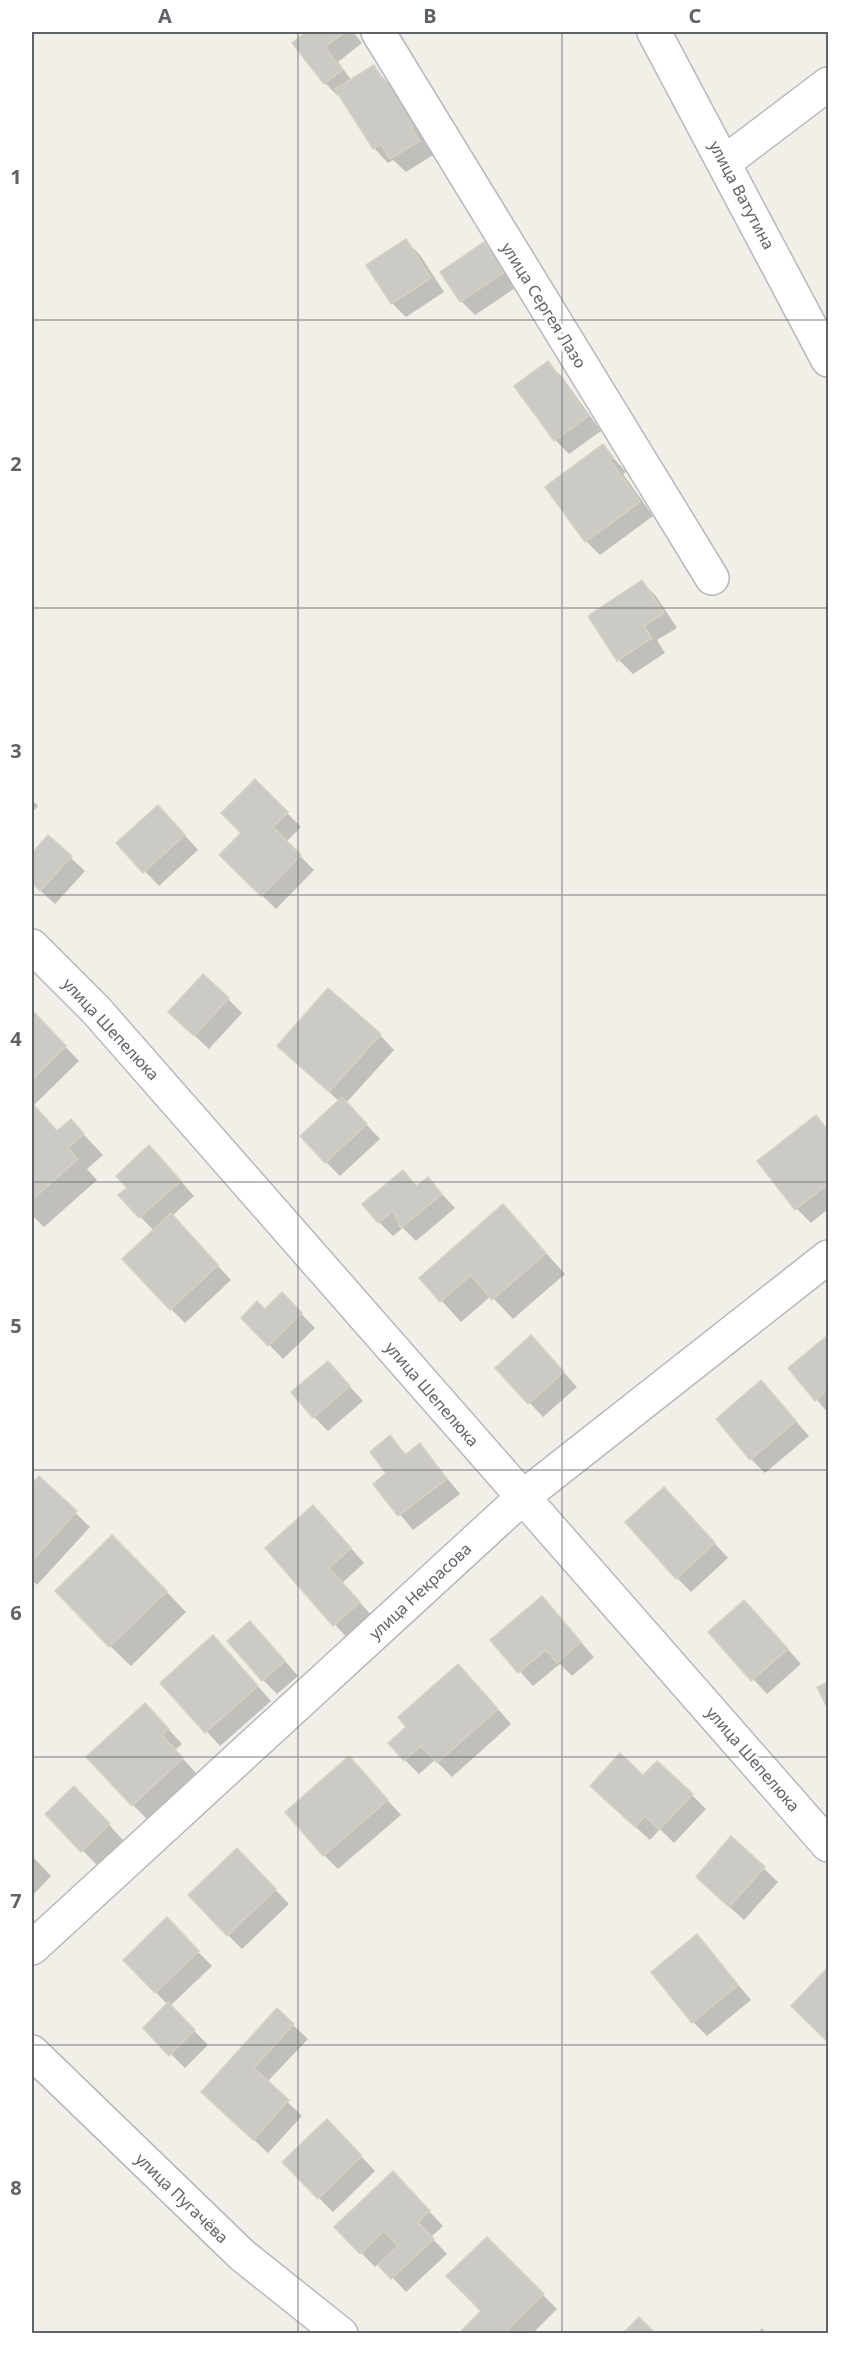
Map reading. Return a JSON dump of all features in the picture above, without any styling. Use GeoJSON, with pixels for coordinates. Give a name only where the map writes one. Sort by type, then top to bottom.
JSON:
{"type":"FeatureCollection","features":[{"type":"Feature","properties":{"kind":"street","name":"улица Сергея Лазо"},"geometry":{"type":"LineString","coordinates":[[378,32],[712,578]]}},
{"type":"Feature","properties":{"kind":"street","name":"улица Ватутина"},"geometry":{"type":"LineString","coordinates":[[654,32],[828,360]]}},
{"type":"Feature","properties":{"kind":"street"},"geometry":{"type":"LineString","coordinates":[[725,162],[828,84]]}},
{"type":"Feature","properties":{"kind":"street","name":"улица Шепелюка"},"geometry":{"type":"LineString","coordinates":[[32,946],[96,1010],[828,1845]]}},
{"type":"Feature","properties":{"kind":"street","name":"улица Некрасова"},"geometry":{"type":"LineString","coordinates":[[32,1948],[523,1497],[828,1257]]}},
{"type":"Feature","properties":{"kind":"street","name":"улица Пугачёва"},"geometry":{"type":"LineString","coordinates":[[32,2052],[242,2255],[341,2334]]}},
{"type":"Feature","properties":{"kind":"building"},"geometry":{"type":"Polygon","coordinates":[[[306,32],[345,32],[325,47],[342,70],[324,84],[292,43],[306,32]]]}},
{"type":"Feature","properties":{"kind":"building"},"geometry":{"type":"Polygon","coordinates":[[[374,65],[385,83],[394,78],[421,122],[411,127],[420,141],[390,159],[381,144],[373,149],[335,89],[374,65]]]}},
{"type":"Feature","properties":{"kind":"building"},"geometry":{"type":"Polygon","coordinates":[[[406,239],[431,278],[391,304],[366,265],[406,239]]]}},
{"type":"Feature","properties":{"kind":"building"},"geometry":{"type":"Polygon","coordinates":[[[484,242],[505,272],[460,302],[440,272],[484,242]]]}},
{"type":"Feature","properties":{"kind":"building"},"geometry":{"type":"Polygon","coordinates":[[[548,361],[588,416],[554,441],[514,386],[548,361]]]}},
{"type":"Feature","properties":{"kind":"building"},"geometry":{"type":"Polygon","coordinates":[[[603,444],[613,457],[610,460],[640,502],[585,542],[545,487],[603,444]]]}},
{"type":"Feature","properties":{"kind":"building"},"geometry":{"type":"Polygon","coordinates":[[[642,580],[664,613],[644,626],[652,638],[617,661],[588,616],[642,580]]]}},
{"type":"Feature","properties":{"kind":"building"},"geometry":{"type":"Polygon","coordinates":[[[255,779],[288,812],[273,827],[301,855],[261,896],[219,855],[241,833],[221,813],[255,779]]]}},
{"type":"Feature","properties":{"kind":"building"},"geometry":{"type":"Polygon","coordinates":[[[158,805],[185,835],[143,873],[116,843],[158,805]]]}},
{"type":"Feature","properties":{"kind":"building"},"geometry":{"type":"Polygon","coordinates":[[[48,835],[72,856],[40,891],[32,883],[32,853],[48,835]]]}},
{"type":"Feature","properties":{"kind":"building"},"geometry":{"type":"Polygon","coordinates":[[[203,974],[229,998],[194,1036],[168,1012],[203,974]]]}},
{"type":"Feature","properties":{"kind":"building"},"geometry":{"type":"Polygon","coordinates":[[[328,988],[381,1034],[329,1092],[277,1046],[328,988]]]}},
{"type":"Feature","properties":{"kind":"building"},"geometry":{"type":"Polygon","coordinates":[[[32,1010],[66,1046],[32,1080],[32,1010]]]}},
{"type":"Feature","properties":{"kind":"building"},"geometry":{"type":"Polygon","coordinates":[[[342,1097],[367,1124],[325,1163],[300,1136],[342,1097]]]}},
{"type":"Feature","properties":{"kind":"building"},"geometry":{"type":"Polygon","coordinates":[[[33,1104],[57,1131],[71,1119],[84,1134],[68,1148],[78,1159],[32,1200],[33,1104]]]}},
{"type":"Feature","properties":{"kind":"building"},"geometry":{"type":"Polygon","coordinates":[[[816,1115],[828,1131],[828,1184],[795,1210],[757,1161],[816,1115]]]}},
{"type":"Feature","properties":{"kind":"building"},"geometry":{"type":"Polygon","coordinates":[[[149,1145],[181,1181],[139,1218],[118,1195],[127,1188],[116,1176],[149,1145]]]}},
{"type":"Feature","properties":{"kind":"building"},"geometry":{"type":"Polygon","coordinates":[[[403,1170],[416,1186],[428,1177],[442,1194],[401,1228],[393,1211],[378,1223],[362,1204],[403,1170]]]}},
{"type":"Feature","properties":{"kind":"building"},"geometry":{"type":"Polygon","coordinates":[[[503,1204],[546,1253],[492,1300],[471,1275],[440,1302],[419,1278],[503,1204]]]}},
{"type":"Feature","properties":{"kind":"building"},"geometry":{"type":"Polygon","coordinates":[[[171,1213],[218,1265],[170,1310],[122,1259],[171,1213]]]}},
{"type":"Feature","properties":{"kind":"building"},"geometry":{"type":"Polygon","coordinates":[[[282,1292],[302,1313],[268,1346],[241,1318],[257,1301],[265,1309],[282,1292]]]}},
{"type":"Feature","properties":{"kind":"building"},"geometry":{"type":"Polygon","coordinates":[[[531,1335],[564,1372],[528,1404],[495,1368],[531,1335]]]}},
{"type":"Feature","properties":{"kind":"building"},"geometry":{"type":"Polygon","coordinates":[[[828,1335],[828,1389],[815,1401],[788,1368],[828,1335]]]}},
{"type":"Feature","properties":{"kind":"building"},"geometry":{"type":"Polygon","coordinates":[[[328,1361],[350,1386],[313,1418],[291,1392],[328,1361]]]}},
{"type":"Feature","properties":{"kind":"building"},"geometry":{"type":"Polygon","coordinates":[[[761,1380],[796,1421],[750,1460],[716,1419],[761,1380]]]}},
{"type":"Feature","properties":{"kind":"building"},"geometry":{"type":"Polygon","coordinates":[[[390,1435],[405,1455],[420,1443],[447,1479],[398,1516],[373,1484],[386,1473],[370,1452],[390,1435]]]}},
{"type":"Feature","properties":{"kind":"building"},"geometry":{"type":"Polygon","coordinates":[[[39,1476],[77,1511],[32,1561],[32,1484],[39,1476]]]}},
{"type":"Feature","properties":{"kind":"building"},"geometry":{"type":"Polygon","coordinates":[[[664,1487],[715,1543],[676,1579],[625,1522],[664,1487]]]}},
{"type":"Feature","properties":{"kind":"building"},"geometry":{"type":"Polygon","coordinates":[[[313,1505],[351,1548],[329,1568],[360,1602],[333,1626],[265,1548],[313,1505]]]}},
{"type":"Feature","properties":{"kind":"building"},"geometry":{"type":"Polygon","coordinates":[[[112,1535],[167,1591],[109,1647],[55,1591],[112,1535]]]}},
{"type":"Feature","properties":{"kind":"building"},"geometry":{"type":"Polygon","coordinates":[[[542,1596],[581,1642],[557,1663],[546,1650],[518,1673],[490,1640],[542,1596]]]}},
{"type":"Feature","properties":{"kind":"building"},"geometry":{"type":"Polygon","coordinates":[[[744,1600],[788,1649],[751,1681],[708,1632],[744,1600]]]}},
{"type":"Feature","properties":{"kind":"building"},"geometry":{"type":"Polygon","coordinates":[[[250,1621],[285,1661],[262,1681],[227,1641],[250,1621]]]}},
{"type":"Feature","properties":{"kind":"building"},"geometry":{"type":"Polygon","coordinates":[[[213,1635],[258,1686],[205,1733],[160,1683],[213,1635]]]}},
{"type":"Feature","properties":{"kind":"building"},"geometry":{"type":"Polygon","coordinates":[[[458,1664],[498,1709],[437,1763],[421,1746],[404,1761],[388,1743],[406,1727],[398,1717],[458,1664]]]}},
{"type":"Feature","properties":{"kind":"building"},"geometry":{"type":"Polygon","coordinates":[[[828,1682],[828,1710],[817,1687],[828,1682]]]}},
{"type":"Feature","properties":{"kind":"building"},"geometry":{"type":"Polygon","coordinates":[[[145,1703],[169,1729],[162,1735],[183,1758],[132,1806],[86,1757],[145,1703]]]}},
{"type":"Feature","properties":{"kind":"building"},"geometry":{"type":"Polygon","coordinates":[[[620,1753],[643,1775],[657,1761],[693,1794],[659,1830],[645,1816],[635,1827],[590,1786],[620,1753]]]}},
{"type":"Feature","properties":{"kind":"building"},"geometry":{"type":"Polygon","coordinates":[[[349,1756],[388,1800],[323,1856],[285,1812],[349,1756]]]}},
{"type":"Feature","properties":{"kind":"building"},"geometry":{"type":"Polygon","coordinates":[[[74,1786],[110,1824],[81,1852],[45,1814],[74,1786]]]}},
{"type":"Feature","properties":{"kind":"building"},"geometry":{"type":"Polygon","coordinates":[[[731,1836],[765,1867],[729,1907],[696,1877],[731,1836]]]}},
{"type":"Feature","properties":{"kind":"building"},"geometry":{"type":"Polygon","coordinates":[[[237,1848],[276,1889],[227,1936],[188,1895],[237,1848]]]}},
{"type":"Feature","properties":{"kind":"building"},"geometry":{"type":"Polygon","coordinates":[[[167,1917],[199,1951],[155,1993],[123,1960],[167,1917]]]}},
{"type":"Feature","properties":{"kind":"building"},"geometry":{"type":"Polygon","coordinates":[[[697,1934],[738,1985],[692,2023],[651,1972],[697,1934]]]}},
{"type":"Feature","properties":{"kind":"building"},"geometry":{"type":"Polygon","coordinates":[[[828,1967],[828,2042],[791,2006],[828,1967]]]}},
{"type":"Feature","properties":{"kind":"building"},"geometry":{"type":"Polygon","coordinates":[[[168,2002],[195,2030],[169,2056],[143,2028],[168,2002]]]}},
{"type":"Feature","properties":{"kind":"building"},"geometry":{"type":"Polygon","coordinates":[[[277,2008],[294,2024],[254,2068],[289,2100],[253,2140],[201,2092],[277,2008]]]}},
{"type":"Feature","properties":{"kind":"building"},"geometry":{"type":"Polygon","coordinates":[[[327,2119],[362,2156],[318,2199],[282,2162],[327,2119]]]}},
{"type":"Feature","properties":{"kind":"building"},"geometry":{"type":"Polygon","coordinates":[[[393,2171],[430,2211],[418,2222],[434,2239],[391,2279],[378,2265],[398,2246],[384,2231],[360,2254],[334,2227],[393,2171]]]}},
{"type":"Feature","properties":{"kind":"building"},"geometry":{"type":"Polygon","coordinates":[[[487,2237],[544,2294],[503,2334],[465,2334],[462,2330],[481,2311],[446,2276],[487,2237]]]}},
{"type":"Feature","properties":{"kind":"building"},"geometry":{"type":"Polygon","coordinates":[[[639,2317],[656,2334],[622,2334],[639,2317]]]}}]}
